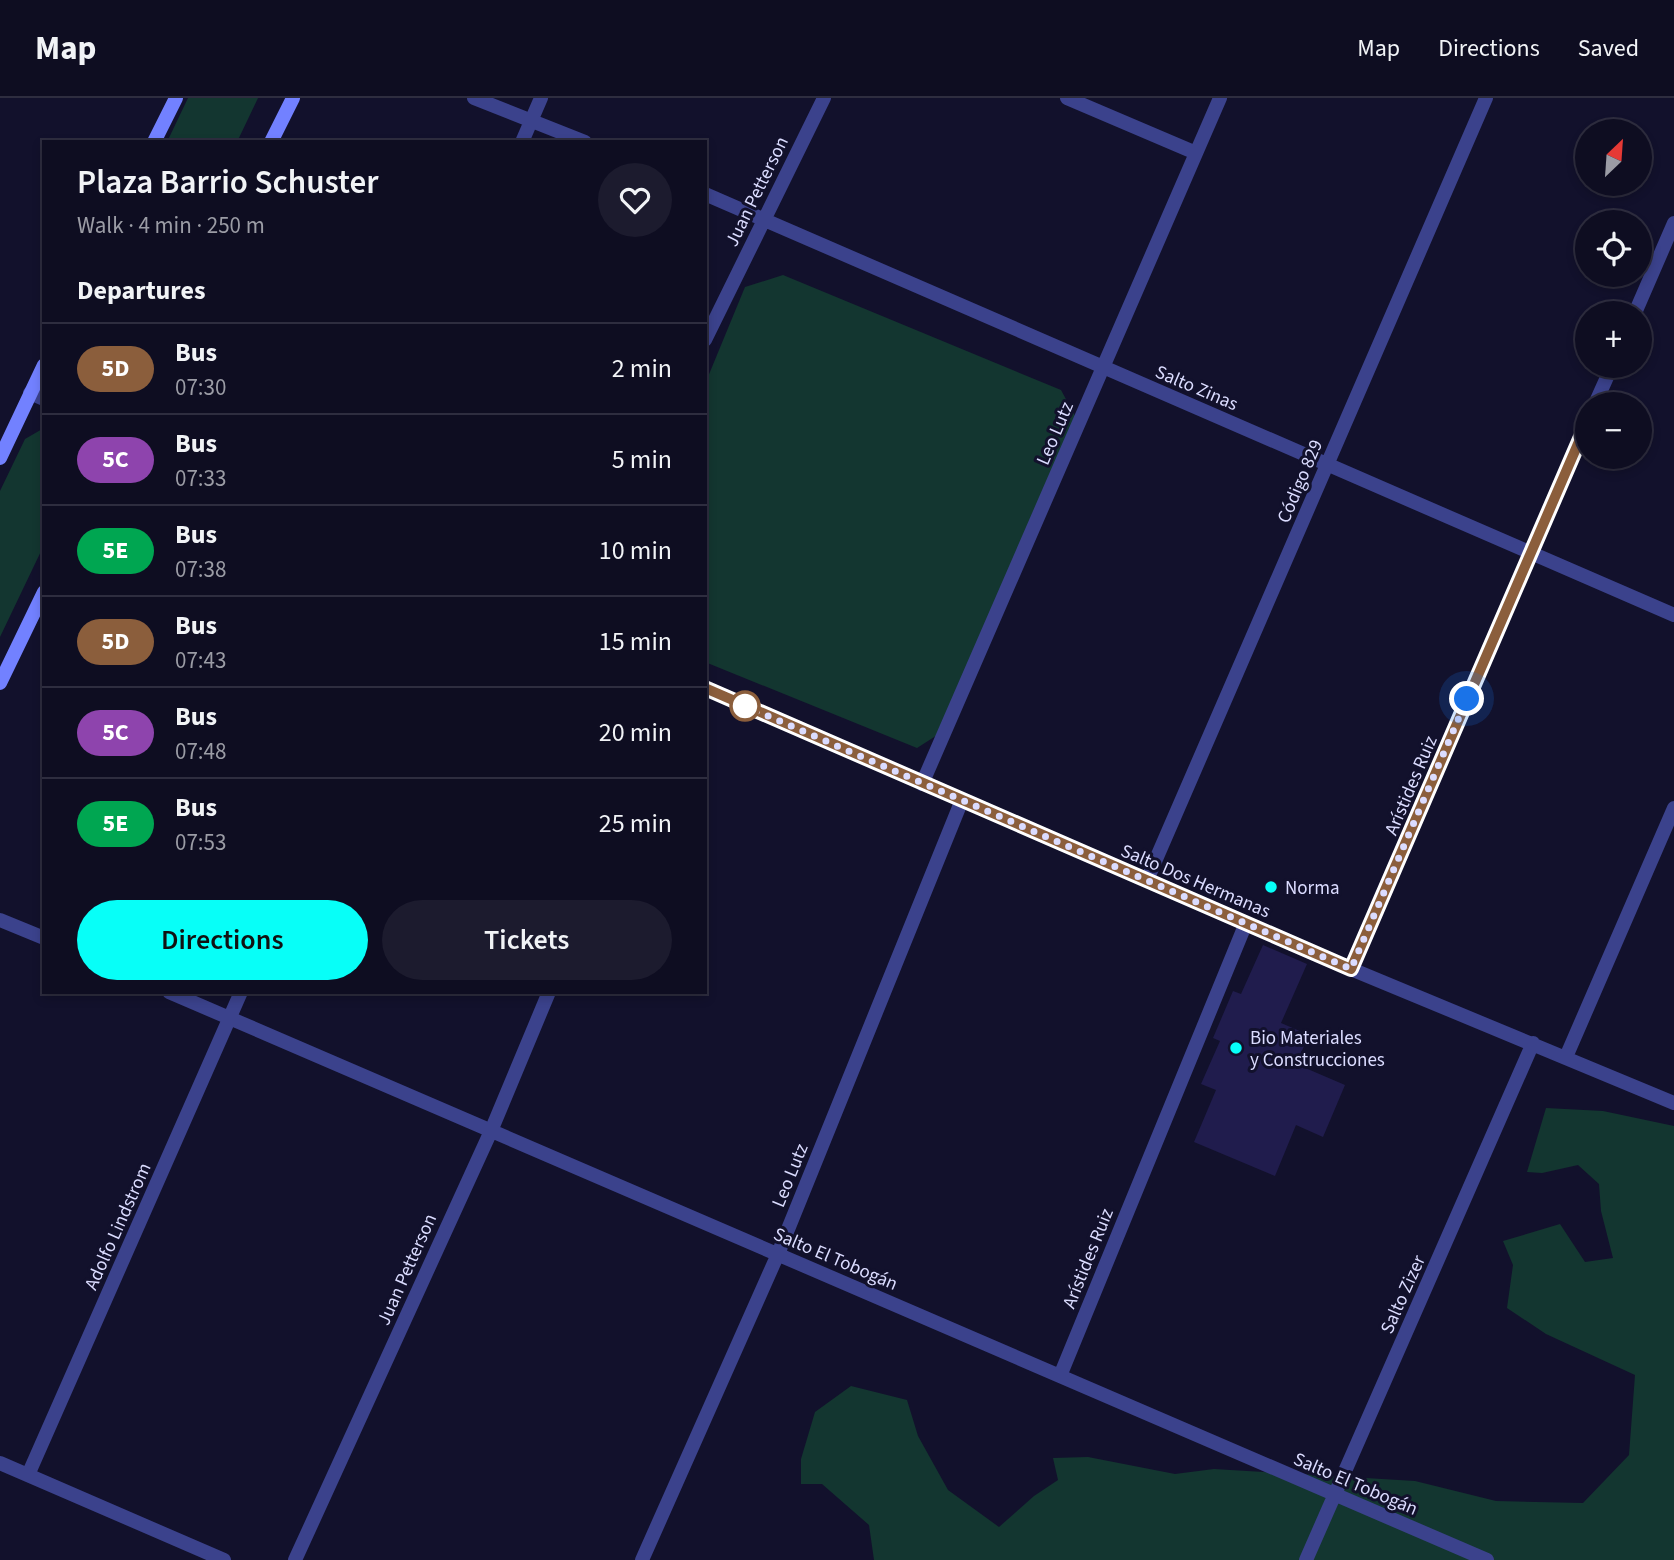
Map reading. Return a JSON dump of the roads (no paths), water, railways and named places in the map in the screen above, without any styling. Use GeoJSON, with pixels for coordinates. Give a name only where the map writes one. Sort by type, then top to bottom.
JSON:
{"type":"FeatureCollection","features":[{"type":"Feature","properties":{"kind":"street"},"geometry":{"type":"LineString","coordinates":[[155,140],[176,98]]}},
{"type":"Feature","properties":{"kind":"street"},"geometry":{"type":"LineString","coordinates":[[272,140],[293,98]]}},
{"type":"Feature","properties":{"kind":"street"},"geometry":{"type":"LineString","coordinates":[[474,98],[580,140]]}},
{"type":"Feature","properties":{"kind":"street"},"geometry":{"type":"LineString","coordinates":[[523,140],[541,98]]}},
{"type":"Feature","properties":{"kind":"street","name":"Juan Petterson"},"geometry":{"type":"LineString","coordinates":[[707,336],[824,98]]}},
{"type":"Feature","properties":{"kind":"street"},"geometry":{"type":"LineString","coordinates":[[1067,98],[1196,153]]}},
{"type":"Feature","properties":{"kind":"street","name":"Leo Lutz"},"geometry":{"type":"LineString","coordinates":[[922,784],[1220,98]]}},
{"type":"Feature","properties":{"kind":"street","name":"Código 829"},"geometry":{"type":"LineString","coordinates":[[1147,880],[1486,98]]}},
{"type":"Feature","properties":{"kind":"street","name":"Salto Zinas"},"geometry":{"type":"LineString","coordinates":[[707,195],[1674,615]]}},
{"type":"Feature","properties":{"kind":"street"},"geometry":{"type":"LineString","coordinates":[[1640,301],[1674,223]]}},
{"type":"Feature","properties":{"kind":"street"},"geometry":{"type":"LineString","coordinates":[[0,458],[42,369]]}},
{"type":"Feature","properties":{"kind":"street"},"geometry":{"type":"LineString","coordinates":[[30,393],[42,398]]}},
{"type":"Feature","properties":{"kind":"street","name":"Arístides Ruiz"},"geometry":{"type":"LineString","coordinates":[[1351,969],[1575,451]]}},
{"type":"Feature","properties":{"kind":"street"},"geometry":{"type":"LineString","coordinates":[[0,683],[42,596]]}},
{"type":"Feature","properties":{"kind":"street","name":"Salto Dos Hermanas"},"geometry":{"type":"LineString","coordinates":[[707,689],[1351,969],[1674,1103]]}},
{"type":"Feature","properties":{"kind":"street","name":"Leo Lutz"},"geometry":{"type":"LineString","coordinates":[[642,1560],[778,1254],[962,800]]}},
{"type":"Feature","properties":{"kind":"street"},"geometry":{"type":"LineString","coordinates":[[1566,1056],[1674,808]]}},
{"type":"Feature","properties":{"kind":"street"},"geometry":{"type":"LineString","coordinates":[[0,919],[42,937]]}},
{"type":"Feature","properties":{"kind":"street","name":"Arístides Ruiz"},"geometry":{"type":"LineString","coordinates":[[1060,1376],[1246,923]]}},
{"type":"Feature","properties":{"kind":"street","name":"Salto El Tobogán"},"geometry":{"type":"LineString","coordinates":[[174,994],[1487,1560]]}},
{"type":"Feature","properties":{"kind":"street","name":"Adolfo Lindstrom"},"geometry":{"type":"LineString","coordinates":[[28,1475],[240,994]]}},
{"type":"Feature","properties":{"kind":"street","name":"Juan Petterson"},"geometry":{"type":"LineString","coordinates":[[295,1560],[491,1131],[548,994]]}},
{"type":"Feature","properties":{"kind":"street","name":"Salto Zizer"},"geometry":{"type":"LineString","coordinates":[[1306,1560],[1533,1043]]}},
{"type":"Feature","properties":{"kind":"street"},"geometry":{"type":"LineString","coordinates":[[0,1463],[224,1560]]}},
{"type":"Feature","properties":{"kind":"place","name":"Norma"},"geometry":{"type":"Point","coordinates":[1271,887]}},
{"type":"Feature","properties":{"kind":"place","name":"Bio Materiales y Construcciones"},"geometry":{"type":"Point","coordinates":[1236,1048]}}]}
